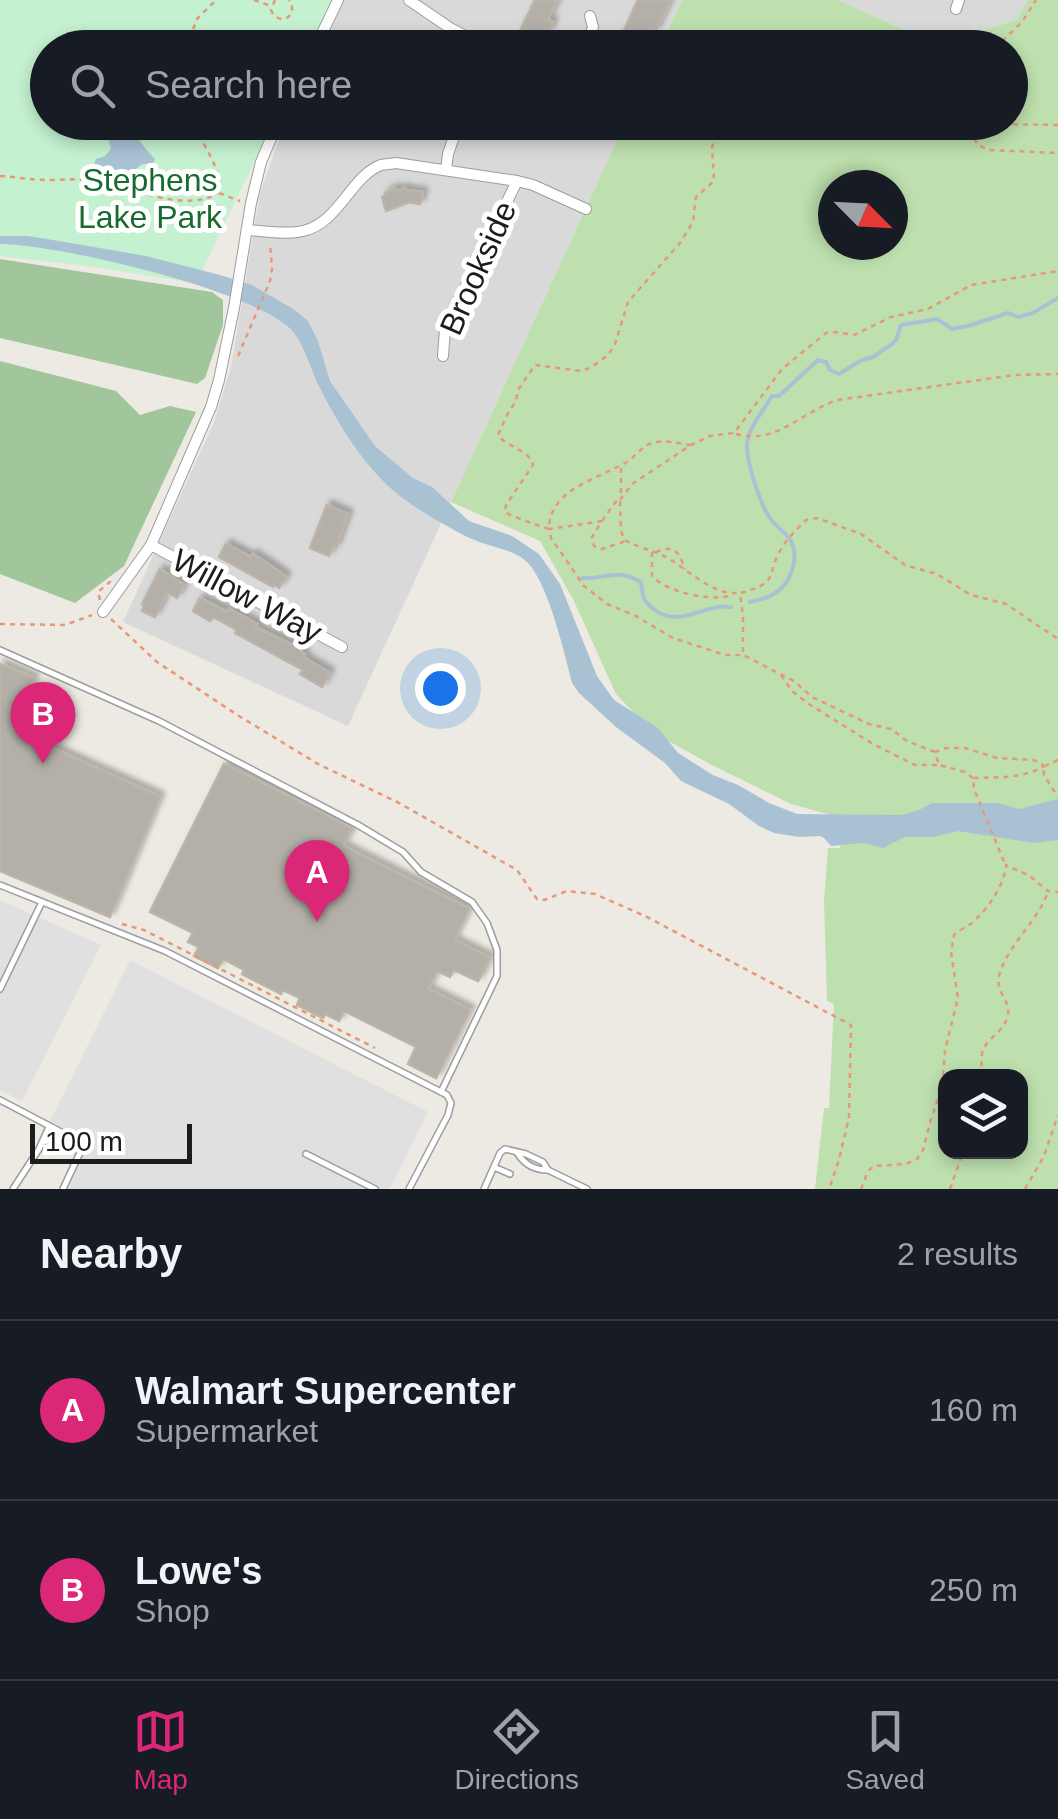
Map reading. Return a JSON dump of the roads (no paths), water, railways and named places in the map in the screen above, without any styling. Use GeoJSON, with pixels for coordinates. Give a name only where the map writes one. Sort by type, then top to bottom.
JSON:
{"type":"FeatureCollection","features":[{"type":"Feature","properties":{"kind":"street"},"geometry":{"type":"LineString","coordinates":[[324,30],[338,0]]}},
{"type":"Feature","properties":{"kind":"street"},"geometry":{"type":"LineString","coordinates":[[409,0],[454,30]]}},
{"type":"Feature","properties":{"kind":"street"},"geometry":{"type":"LineString","coordinates":[[590,16],[592,30]]}},
{"type":"Feature","properties":{"kind":"street"},"geometry":{"type":"LineString","coordinates":[[103,612],[151,545],[211,407],[234,308],[251,203],[271,140]]}},
{"type":"Feature","properties":{"kind":"street"},"geometry":{"type":"LineString","coordinates":[[446,170],[453,140]]}},
{"type":"Feature","properties":{"kind":"street"},"geometry":{"type":"LineString","coordinates":[[248,230],[294,232],[314,227],[368,174],[379,166],[396,162],[516,181],[586,209]]}},
{"type":"Feature","properties":{"kind":"street","name":"Brookside"},"geometry":{"type":"LineString","coordinates":[[444,356],[445,329],[516,181]]}},
{"type":"Feature","properties":{"kind":"street","name":"Willow Way"},"geometry":{"type":"LineString","coordinates":[[151,545],[342,647]]}},
{"type":"Feature","properties":{"kind":"lane"},"geometry":{"type":"LineString","coordinates":[[0,650],[146,715],[358,825],[403,852],[421,872],[472,902],[487,924],[497,950],[496,976],[441,1092]]}},
{"type":"Feature","properties":{"kind":"lane"},"geometry":{"type":"LineString","coordinates":[[0,886],[165,951],[441,1092],[450,1099],[448,1115],[409,1189]]}},
{"type":"Feature","properties":{"kind":"lane"},"geometry":{"type":"LineString","coordinates":[[0,989],[42,902]]}},
{"type":"Feature","properties":{"kind":"lane"},"geometry":{"type":"LineString","coordinates":[[0,1100],[84,1144],[63,1189]]}},
{"type":"Feature","properties":{"kind":"lane"},"geometry":{"type":"LineString","coordinates":[[13,1189],[49,1126]]}},
{"type":"Feature","properties":{"kind":"lane"},"geometry":{"type":"LineString","coordinates":[[484,1189],[505,1149],[526,1154],[587,1189]]}},
{"type":"Feature","properties":{"kind":"lane"},"geometry":{"type":"LineString","coordinates":[[306,1154],[375,1189]]}},
{"type":"Feature","properties":{"kind":"lane"},"geometry":{"type":"LineString","coordinates":[[494,1167],[510,1174]]}},
{"type":"Feature","properties":{"kind":"water"},"geometry":{"type":"Polygon","coordinates":[[[109,140],[138,140],[155,159],[153,164],[142,164],[126,177],[94,165],[111,149],[109,140]]]}},
{"type":"Feature","properties":{"kind":"water"},"geometry":{"type":"Polygon","coordinates":[[[0,236],[28,236],[146,256],[252,285],[295,310],[308,321],[318,341],[330,381],[375,446],[413,478],[432,487],[469,521],[512,536],[539,554],[560,584],[597,676],[614,700],[658,728],[678,753],[713,775],[797,814],[901,815],[932,803],[998,803],[1019,809],[1058,799],[1058,840],[1034,843],[958,831],[933,837],[905,837],[883,848],[863,843],[831,846],[820,836],[774,833],[759,826],[729,804],[681,781],[665,763],[616,727],[579,693],[572,683],[549,603],[528,563],[516,554],[443,524],[384,482],[335,416],[294,333],[274,317],[201,286],[109,261],[0,244],[0,236]]]}},
{"type":"Feature","properties":{"kind":"waterway"},"geometry":{"type":"LineString","coordinates":[[750,602],[778,591],[794,564],[794,548],[766,512],[747,451],[750,432],[772,396],[779,396],[818,360],[839,374],[873,357],[896,340],[901,325],[937,319],[952,329],[1008,313],[1018,317],[1033,313],[1058,298]]}},
{"type":"Feature","properties":{"kind":"waterway"},"geometry":{"type":"LineString","coordinates":[[582,578],[632,578],[641,582],[650,606],[673,617],[731,607]]}},
{"type":"Feature","properties":{"kind":"place","name":"Lowe's"},"geometry":{"type":"Point","coordinates":[43,764]}},
{"type":"Feature","properties":{"kind":"place","name":"Walmart Supercenter"},"geometry":{"type":"Point","coordinates":[317,922]}},
{"type":"Feature","properties":{"kind":"park label","name":"Stephens Lake Park"},"geometry":{"type":"Point","coordinates":[150,198]}}]}
